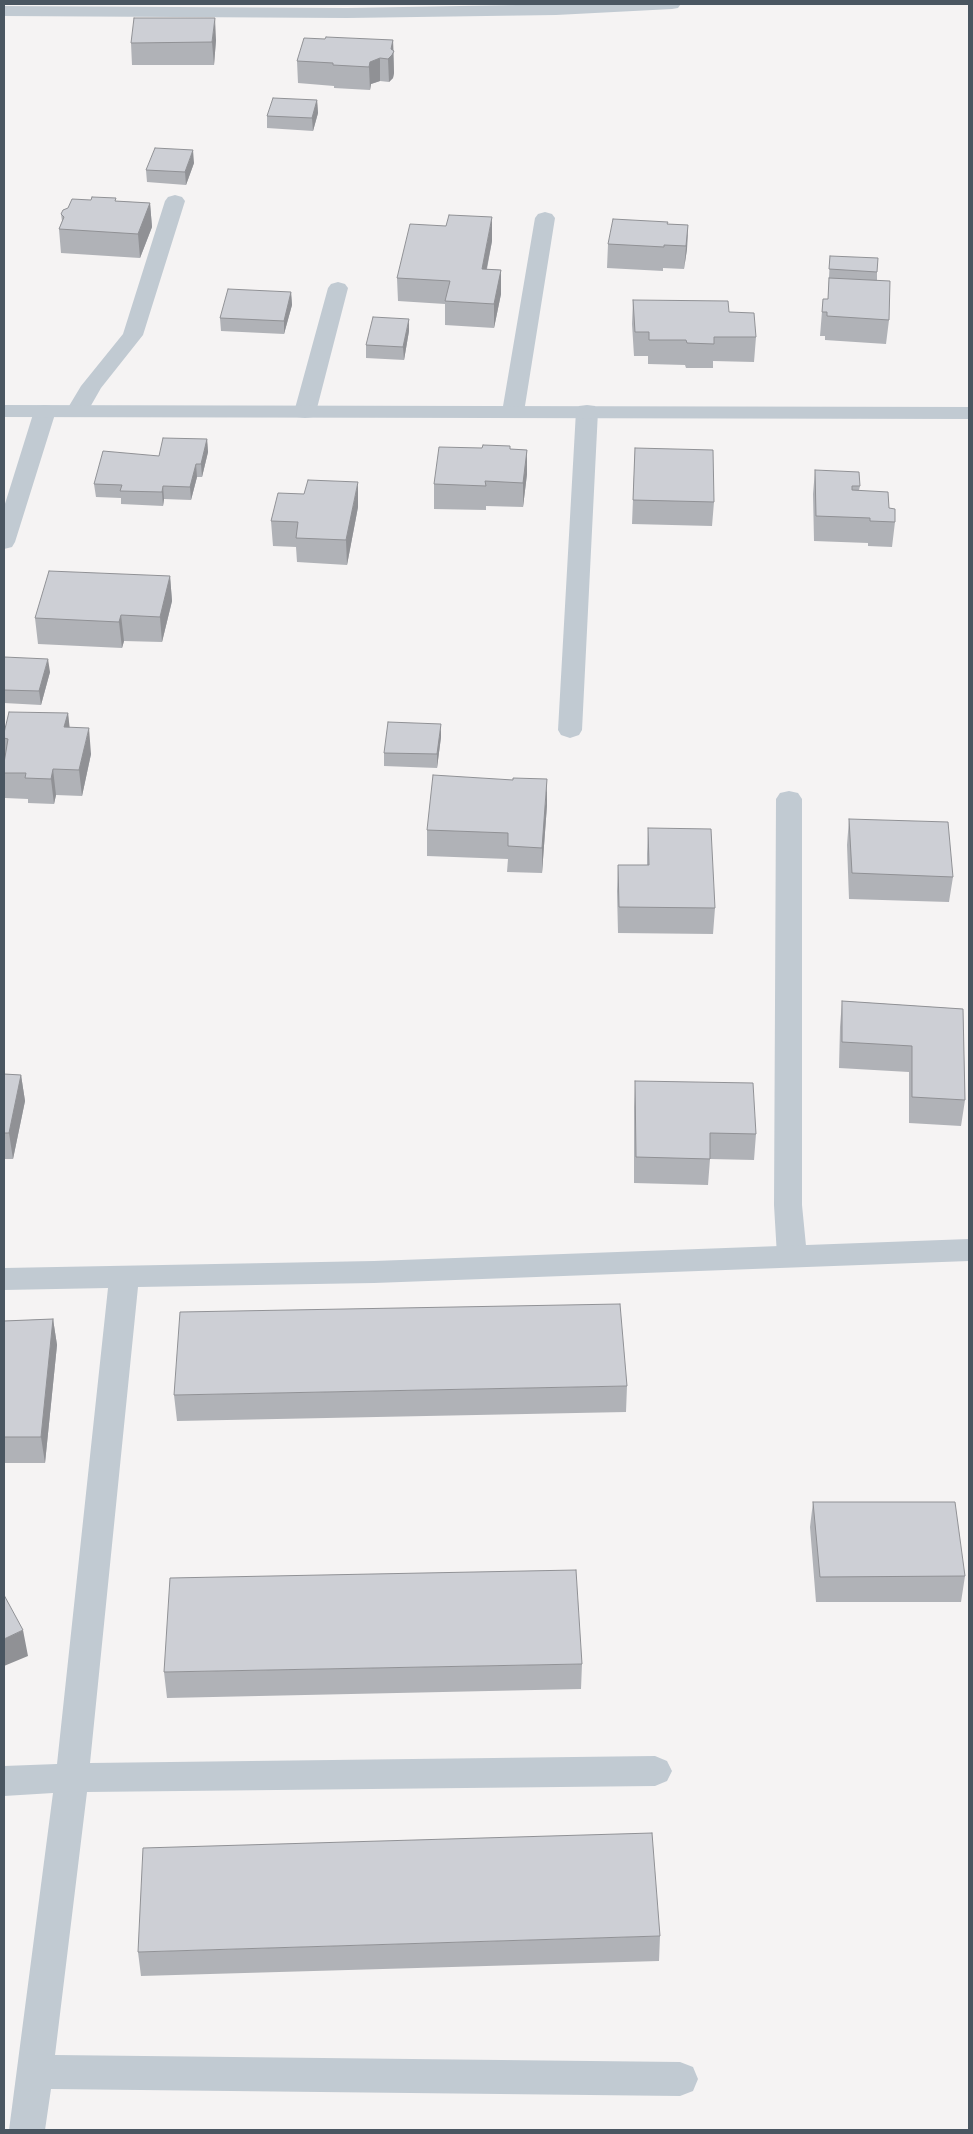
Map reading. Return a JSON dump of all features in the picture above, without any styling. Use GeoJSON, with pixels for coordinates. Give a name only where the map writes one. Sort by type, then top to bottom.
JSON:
{"type":"FeatureCollection","features":[{"type":"Feature","properties":{"kind":"street"},"geometry":{"type":"LineString","coordinates":[[4,11],[347,13],[556,10],[623,5],[672,4]]}},
{"type":"Feature","properties":{"kind":"street"},"geometry":{"type":"LineString","coordinates":[[77,411],[92,386],[134,335],[175,200]]}},
{"type":"Feature","properties":{"kind":"street"},"geometry":{"type":"LineString","coordinates":[[513,412],[545,218]]}},
{"type":"Feature","properties":{"kind":"street"},"geometry":{"type":"LineString","coordinates":[[305,412],[338,288]]}},
{"type":"Feature","properties":{"kind":"street"},"geometry":{"type":"LineString","coordinates":[[4,411],[969,413]]}},
{"type":"Feature","properties":{"kind":"street"},"geometry":{"type":"LineString","coordinates":[[4,542],[45,411]]}},
{"type":"Feature","properties":{"kind":"street"},"geometry":{"type":"LineString","coordinates":[[570,730],[587,411]]}},
{"type":"Feature","properties":{"kind":"street"},"geometry":{"type":"LineString","coordinates":[[788,799],[788,1205],[792,1256]]}},
{"type":"Feature","properties":{"kind":"street"},"geometry":{"type":"LineString","coordinates":[[4,1279],[374,1272],[969,1250]]}},
{"type":"Feature","properties":{"kind":"street"},"geometry":{"type":"LineString","coordinates":[[27,2130],[72,1778],[124,1277]]}},
{"type":"Feature","properties":{"kind":"street"},"geometry":{"type":"LineString","coordinates":[[4,1781],[72,1778],[655,1771]]}},
{"type":"Feature","properties":{"kind":"street"},"geometry":{"type":"LineString","coordinates":[[35,2072],[680,2079]]}},
{"type":"Feature","properties":{"kind":"building"},"geometry":{"type":"Polygon","coordinates":[[[134,18],[215,18],[212,42],[131,43],[134,18]]]}},
{"type":"Feature","properties":{"kind":"building"},"geometry":{"type":"Polygon","coordinates":[[[326,37],[393,40],[391,49],[394,51],[388,59],[380,58],[370,62],[369,67],[297,61],[304,38],[325,39],[326,37]]]}},
{"type":"Feature","properties":{"kind":"building"},"geometry":{"type":"Polygon","coordinates":[[[273,98],[317,100],[312,118],[267,116],[273,98]]]}},
{"type":"Feature","properties":{"kind":"building"},"geometry":{"type":"Polygon","coordinates":[[[155,148],[193,150],[185,172],[146,170],[155,148]]]}},
{"type":"Feature","properties":{"kind":"building"},"geometry":{"type":"Polygon","coordinates":[[[92,197],[116,198],[115,201],[150,203],[138,234],[59,229],[64,217],[61,214],[63,210],[68,208],[72,199],[91,200],[92,197]]]}},
{"type":"Feature","properties":{"kind":"building"},"geometry":{"type":"Polygon","coordinates":[[[449,215],[492,217],[482,269],[501,270],[494,304],[445,301],[450,281],[397,278],[410,224],[446,226],[449,215]]]}},
{"type":"Feature","properties":{"kind":"building"},"geometry":{"type":"Polygon","coordinates":[[[613,219],[688,225],[686,246],[664,245],[664,247],[608,244],[613,219]]]}},
{"type":"Feature","properties":{"kind":"building"},"geometry":{"type":"Polygon","coordinates":[[[830,256],[878,258],[877,272],[829,269],[830,256]]]}},
{"type":"Feature","properties":{"kind":"building"},"geometry":{"type":"Polygon","coordinates":[[[829,278],[890,281],[889,320],[827,316],[827,312],[822,312],[823,299],[828,299],[829,278]]]}},
{"type":"Feature","properties":{"kind":"building"},"geometry":{"type":"Polygon","coordinates":[[[228,289],[291,292],[284,321],[220,318],[228,289]]]}},
{"type":"Feature","properties":{"kind":"building"},"geometry":{"type":"Polygon","coordinates":[[[633,300],[728,301],[729,312],[754,313],[756,337],[714,337],[714,344],[687,343],[686,340],[649,340],[649,332],[635,332],[633,300]]]}},
{"type":"Feature","properties":{"kind":"building"},"geometry":{"type":"Polygon","coordinates":[[[373,317],[409,319],[403,347],[366,345],[373,317]]]}},
{"type":"Feature","properties":{"kind":"building"},"geometry":{"type":"Polygon","coordinates":[[[163,438],[207,439],[201,464],[196,464],[190,487],[163,486],[162,492],[120,491],[122,485],[94,484],[103,451],[159,456],[163,438]]]}},
{"type":"Feature","properties":{"kind":"building"},"geometry":{"type":"Polygon","coordinates":[[[483,445],[510,446],[510,449],[527,450],[523,483],[485,481],[486,486],[434,484],[439,447],[482,448],[483,445]]]}},
{"type":"Feature","properties":{"kind":"building"},"geometry":{"type":"Polygon","coordinates":[[[635,448],[713,450],[714,502],[633,500],[635,448]]]}},
{"type":"Feature","properties":{"kind":"building"},"geometry":{"type":"Polygon","coordinates":[[[815,470],[859,472],[860,486],[852,486],[852,490],[888,492],[889,508],[895,509],[895,522],[870,521],[870,518],[816,516],[815,470]]]}},
{"type":"Feature","properties":{"kind":"building"},"geometry":{"type":"Polygon","coordinates":[[[308,480],[358,482],[346,540],[296,538],[298,522],[271,521],[278,493],[304,494],[308,480]]]}},
{"type":"Feature","properties":{"kind":"building"},"geometry":{"type":"Polygon","coordinates":[[[49,571],[170,576],[160,617],[121,615],[119,622],[35,618],[49,571]]]}},
{"type":"Feature","properties":{"kind":"building"},"geometry":{"type":"Polygon","coordinates":[[[4,657],[48,659],[39,691],[4,690],[4,657]]]}},
{"type":"Feature","properties":{"kind":"building"},"geometry":{"type":"Polygon","coordinates":[[[9,712],[68,713],[64,727],[89,728],[79,770],[53,769],[51,779],[25,778],[26,773],[4,773],[8,739],[4,738],[4,733],[9,712]]]}},
{"type":"Feature","properties":{"kind":"building"},"geometry":{"type":"Polygon","coordinates":[[[388,722],[441,724],[437,754],[384,753],[388,722]]]}},
{"type":"Feature","properties":{"kind":"building"},"geometry":{"type":"Polygon","coordinates":[[[433,775],[513,780],[513,778],[547,779],[542,848],[508,846],[508,833],[427,830],[433,775]]]}},
{"type":"Feature","properties":{"kind":"building"},"geometry":{"type":"Polygon","coordinates":[[[849,819],[948,822],[953,877],[852,873],[849,819]]]}},
{"type":"Feature","properties":{"kind":"building"},"geometry":{"type":"Polygon","coordinates":[[[648,828],[711,829],[715,908],[619,907],[618,865],[649,865],[648,828]]]}},
{"type":"Feature","properties":{"kind":"building"},"geometry":{"type":"Polygon","coordinates":[[[842,1001],[963,1009],[965,1100],[912,1097],[912,1046],[842,1042],[842,1001]]]}},
{"type":"Feature","properties":{"kind":"building"},"geometry":{"type":"Polygon","coordinates":[[[4,1074],[21,1075],[9,1133],[4,1133],[4,1074]]]}},
{"type":"Feature","properties":{"kind":"building"},"geometry":{"type":"Polygon","coordinates":[[[635,1081],[753,1083],[756,1134],[710,1133],[710,1159],[636,1157],[635,1081]]]}},
{"type":"Feature","properties":{"kind":"building"},"geometry":{"type":"Polygon","coordinates":[[[620,1304],[627,1386],[174,1395],[180,1312],[620,1304]]]}},
{"type":"Feature","properties":{"kind":"building"},"geometry":{"type":"Polygon","coordinates":[[[53,1319],[41,1437],[4,1437],[4,1321],[53,1319]]]}},
{"type":"Feature","properties":{"kind":"building"},"geometry":{"type":"Polygon","coordinates":[[[813,1502],[955,1502],[965,1576],[820,1577],[813,1502]]]}},
{"type":"Feature","properties":{"kind":"building"},"geometry":{"type":"Polygon","coordinates":[[[576,1570],[582,1664],[164,1672],[170,1578],[576,1570]]]}},
{"type":"Feature","properties":{"kind":"building"},"geometry":{"type":"Polygon","coordinates":[[[4,1595],[23,1630],[4,1639],[4,1595]]]}},
{"type":"Feature","properties":{"kind":"building"},"geometry":{"type":"Polygon","coordinates":[[[652,1833],[660,1936],[138,1952],[143,1848],[652,1833]]]}}]}
